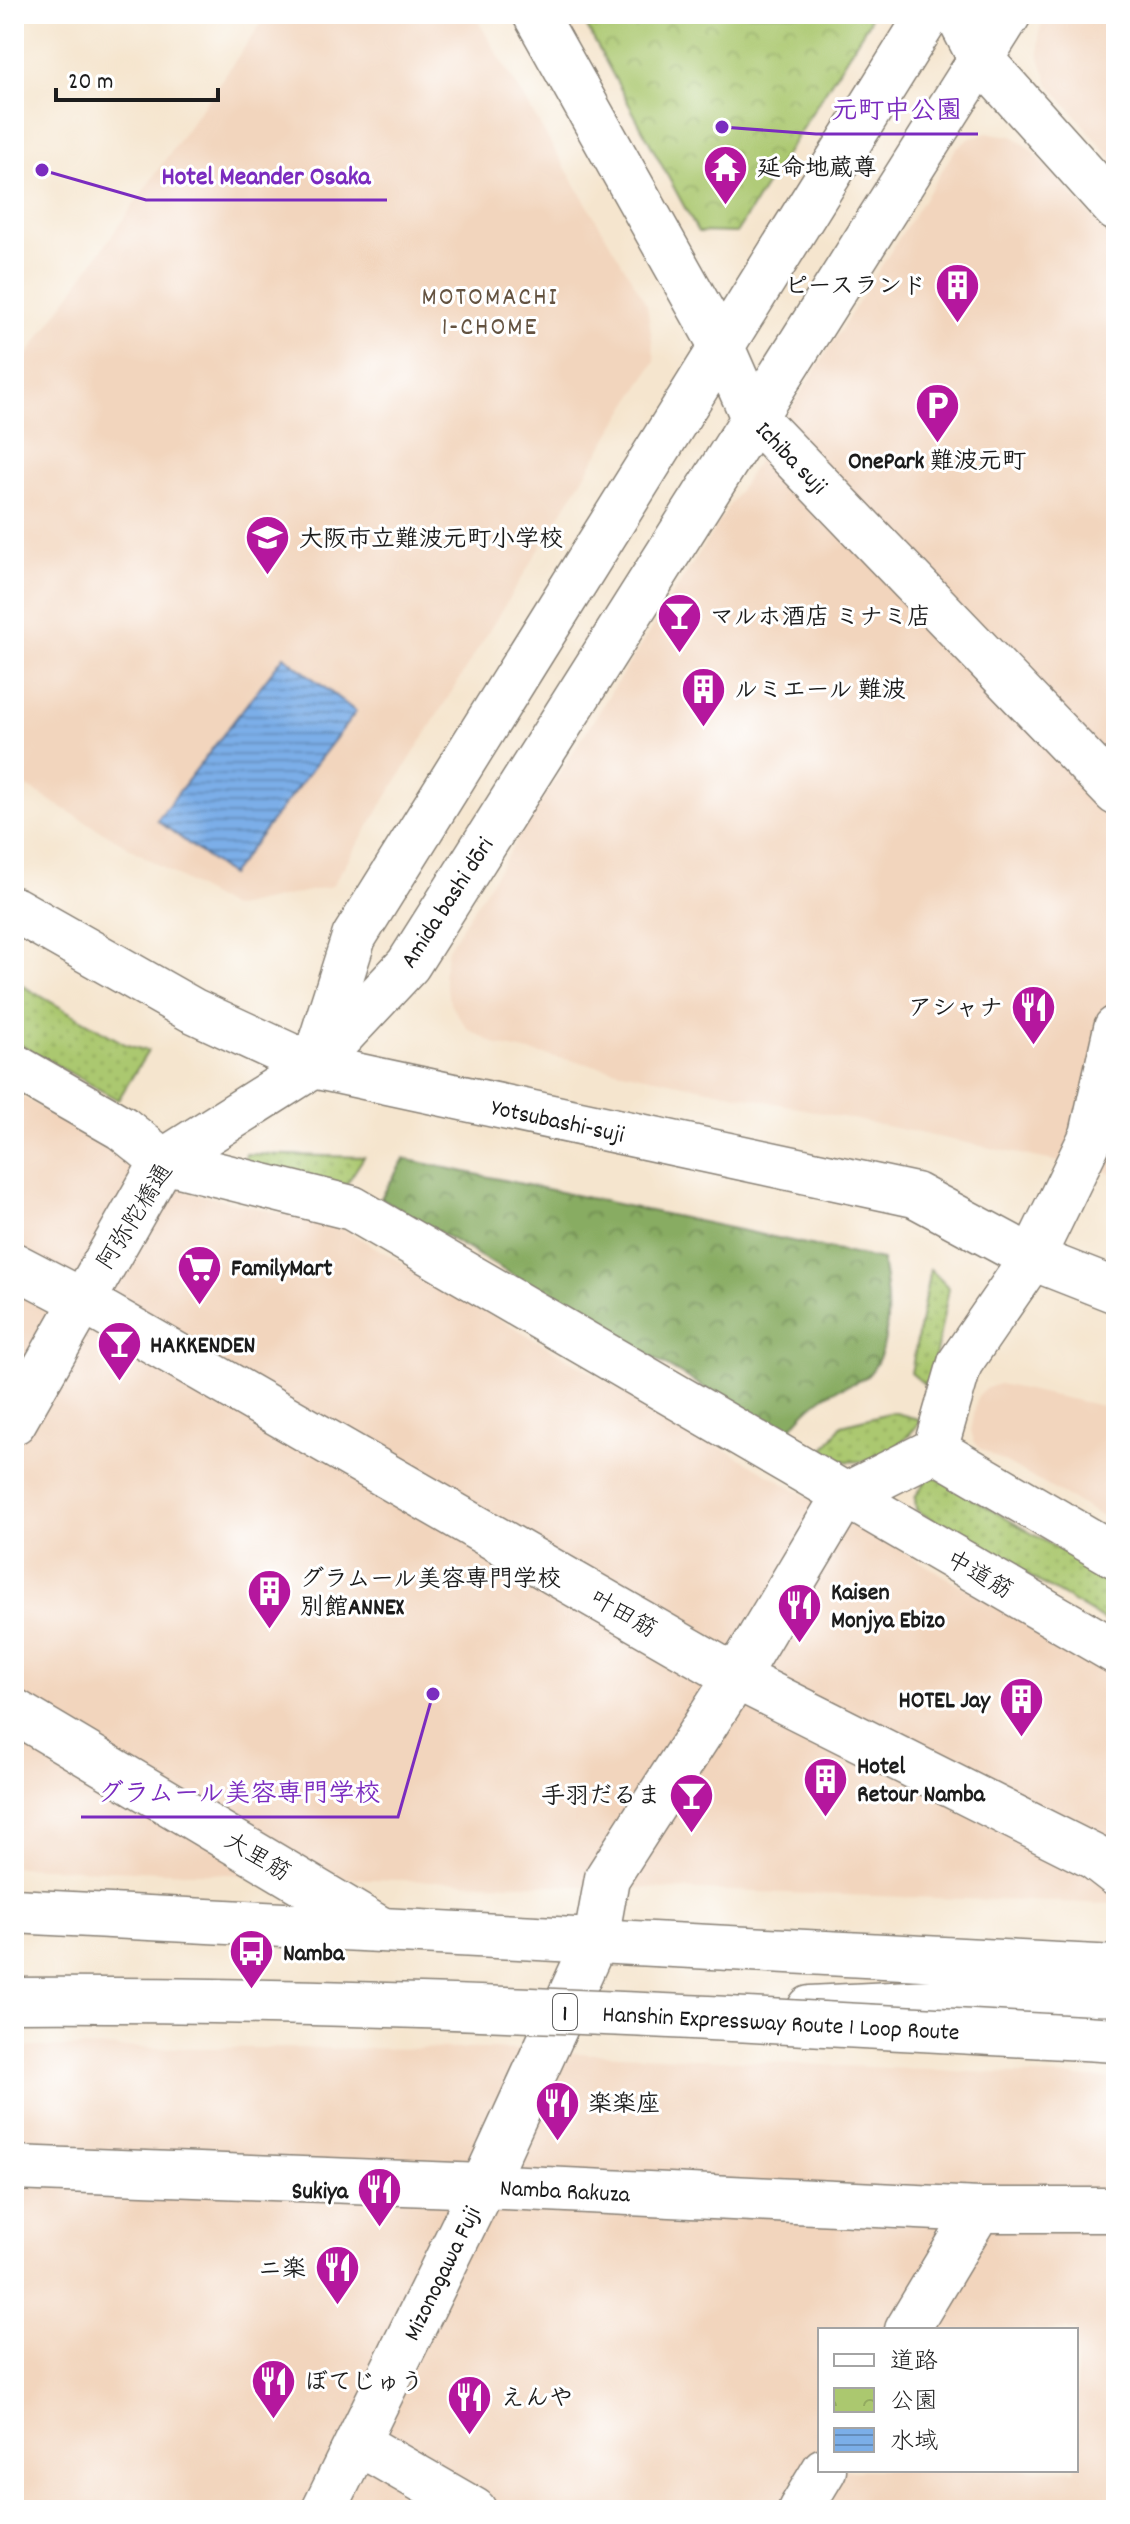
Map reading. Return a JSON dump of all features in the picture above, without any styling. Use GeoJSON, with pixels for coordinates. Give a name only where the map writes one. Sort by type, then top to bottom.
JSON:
{"type":"FeatureCollection","features":[{"type":"Feature","properties":{"kind":"main road","name":"Ichiba suji"},"geometry":{"type":"LineString","coordinates":[[535,14],[723,349],[752,415],[1116,793]]}},
{"type":"Feature","properties":{"kind":"main road"},"geometry":{"type":"LineString","coordinates":[[313,1066],[354,937],[929,14]]}},
{"type":"Feature","properties":{"kind":"main road"},"geometry":{"type":"LineString","coordinates":[[957,14],[980,58],[1116,209]]}},
{"type":"Feature","properties":{"kind":"main road","name":"Amida bashi dōri"},"geometry":{"type":"LineString","coordinates":[[313,1066],[408,965],[752,415],[1009,14]]}},
{"type":"Feature","properties":{"kind":"main road","name":"Yotsubashi-suji"},"geometry":{"type":"LineString","coordinates":[[14,909],[192,1010],[313,1066],[915,1195],[1032,1258],[1116,1291]]}},
{"type":"Feature","properties":{"kind":"main road"},"geometry":{"type":"LineString","coordinates":[[844,1496],[935,1450],[960,1363],[1032,1258],[1092,1135],[1116,1028]]}},
{"type":"Feature","properties":{"kind":"main road"},"geometry":{"type":"LineString","coordinates":[[14,1066],[122,1128],[163,1161]]}},
{"type":"Feature","properties":{"kind":"main road","name":"阿弥陀橋通"},"geometry":{"type":"LineString","coordinates":[[14,1422],[163,1161],[313,1066]]}},
{"type":"Feature","properties":{"kind":"main road","name":"中道筋"},"geometry":{"type":"LineString","coordinates":[[163,1161],[352,1208],[1116,1652]]}},
{"type":"Feature","properties":{"kind":"main road","name":"叶田筋"},"geometry":{"type":"LineString","coordinates":[[14,1265],[83,1301],[736,1677],[1094,1857],[1116,1874]]}},
{"type":"Feature","properties":{"kind":"main road"},"geometry":{"type":"LineString","coordinates":[[935,1450],[1116,1556]]}},
{"type":"Feature","properties":{"kind":"main road","name":"Mizonogawa Fuji"},"geometry":{"type":"LineString","coordinates":[[324,2510],[483,2186],[596,1939],[607,1878],[736,1677],[844,1496]]}},
{"type":"Feature","properties":{"kind":"main road","name":"大里筋"},"geometry":{"type":"LineString","coordinates":[[14,1711],[377,1927]]}},
{"type":"Feature","properties":{"kind":"main road"},"geometry":{"type":"LineString","coordinates":[[14,1911],[377,1927],[1116,1968]]}},
{"type":"Feature","properties":{"kind":"main road"},"geometry":{"type":"LineString","coordinates":[[688,2016],[1116,1993]]}},
{"type":"Feature","properties":{"kind":"main road","name":"Hanshin Expressway Route 1 Loop Route"},"geometry":{"type":"LineString","coordinates":[[14,2000],[153,1999],[688,2016],[1116,2040]]}},
{"type":"Feature","properties":{"kind":"main road","name":"Namba Rakuza"},"geometry":{"type":"LineString","coordinates":[[14,2168],[483,2186],[979,2210],[1116,2210]]}},
{"type":"Feature","properties":{"kind":"main road"},"geometry":{"type":"LineString","coordinates":[[908,2328],[979,2210]]}},
{"type":"Feature","properties":{"kind":"main road"},"geometry":{"type":"LineString","coordinates":[[358,2443],[474,2510]]}},
{"type":"Feature","properties":{"kind":"main road"},"geometry":{"type":"LineString","coordinates":[[800,2510],[823,2472]]}},
{"type":"Feature","properties":{"kind":"shaded area","name":"大阪市立難波元町小学校"},"geometry":{"type":"Polygon","coordinates":[[[268,14],[474,14],[647,305],[655,361],[332,886],[231,908],[14,779],[14,374],[268,14]]]}},
{"type":"Feature","properties":{"kind":"shaded area"},"geometry":{"type":"Polygon","coordinates":[[[1045,14],[1116,14],[1116,164],[1049,84],[1039,55],[1039,32],[1045,14]]]}},
{"type":"Feature","properties":{"kind":"shaded area"},"geometry":{"type":"Polygon","coordinates":[[[988,133],[1013,136],[1034,152],[1116,244],[1116,1174],[497,1045],[468,1029],[451,1005],[443,975],[448,949],[955,150],[971,137],[988,133]]]}},
{"type":"Feature","properties":{"kind":"shaded area"},"geometry":{"type":"Polygon","coordinates":[[[14,1092],[189,1192],[340,1227],[1116,1675],[1116,1904],[14,1867],[14,1092]]]}},
{"type":"Feature","properties":{"kind":"shaded area"},"geometry":{"type":"Polygon","coordinates":[[[999,1384],[1116,1409],[1116,1524],[981,1449],[974,1441],[971,1431],[977,1398],[985,1389],[999,1384]]]}},
{"type":"Feature","properties":{"kind":"shaded area"},"geometry":{"type":"Polygon","coordinates":[[[14,2047],[493,2049],[1116,2079],[1116,2510],[14,2510],[14,2047]]]}},
{"type":"Feature","properties":{"kind":"green space"},"geometry":{"type":"Polygon","coordinates":[[[580,14],[870,14],[869,22],[736,233],[698,232],[580,14]]]}},
{"type":"Feature","properties":{"kind":"green space"},"geometry":{"type":"Polygon","coordinates":[[[14,981],[127,1045],[148,1051],[118,1100],[14,1041],[14,981]]]}},
{"type":"Feature","properties":{"kind":"green space"},"geometry":{"type":"Polygon","coordinates":[[[246,1154],[364,1157],[346,1185],[243,1165],[246,1154]]]}},
{"type":"Feature","properties":{"kind":"green space"},"geometry":{"type":"Polygon","coordinates":[[[404,1159],[882,1260],[887,1319],[886,1334],[877,1362],[865,1377],[817,1401],[785,1435],[381,1198],[404,1159]]]}},
{"type":"Feature","properties":{"kind":"green space"},"geometry":{"type":"Polygon","coordinates":[[[930,1269],[949,1288],[929,1388],[911,1373],[930,1269]]]}},
{"type":"Feature","properties":{"kind":"green space"},"geometry":{"type":"Polygon","coordinates":[[[892,1412],[922,1420],[888,1452],[877,1458],[852,1462],[819,1456],[842,1425],[892,1412]]]}},
{"type":"Feature","properties":{"kind":"green space"},"geometry":{"type":"Polygon","coordinates":[[[936,1477],[1116,1583],[1116,1627],[916,1510],[915,1497],[927,1479],[936,1477]]]}},
{"type":"Feature","properties":{"kind":"water"},"geometry":{"type":"Polygon","coordinates":[[[284,656],[356,712],[230,875],[157,820],[284,656]]]}},
{"type":"Feature","properties":{"kind":"place","name":"元町中公園"},"geometry":{"type":"Point","coordinates":[722,127]}},
{"type":"Feature","properties":{"kind":"place","name":"Hotel Meander Osaka"},"geometry":{"type":"Point","coordinates":[42,170]}},
{"type":"Feature","properties":{"kind":"place","name":"延命地蔵尊"},"geometry":{"type":"Point","coordinates":[726,206]}},
{"type":"Feature","properties":{"kind":"place","name":"ピースランド"},"geometry":{"type":"Point","coordinates":[957,324]}},
{"type":"Feature","properties":{"kind":"place","name":"OnePark 難波元町"},"geometry":{"type":"Point","coordinates":[937,445]}},
{"type":"Feature","properties":{"kind":"place","name":"大阪市立難波元町小学校"},"geometry":{"type":"Point","coordinates":[268,577]}},
{"type":"Feature","properties":{"kind":"place","name":"マルホ酒店 ミナミ店"},"geometry":{"type":"Point","coordinates":[679,655]}},
{"type":"Feature","properties":{"kind":"place","name":"ルミエール 難波"},"geometry":{"type":"Point","coordinates":[703,728]}},
{"type":"Feature","properties":{"kind":"place","name":"アシャナ"},"geometry":{"type":"Point","coordinates":[1034,1046]}},
{"type":"Feature","properties":{"kind":"place","name":"FamilyMart"},"geometry":{"type":"Point","coordinates":[200,1306]}},
{"type":"Feature","properties":{"kind":"place","name":"HAKKENDEN"},"geometry":{"type":"Point","coordinates":[119,1383]}},
{"type":"Feature","properties":{"kind":"place","name":"グラムール美容専門学校 別館ANNEX"},"geometry":{"type":"Point","coordinates":[269,1631]}},
{"type":"Feature","properties":{"kind":"place","name":"Kaisen Monjya Ebizo"},"geometry":{"type":"Point","coordinates":[800,1644]}},
{"type":"Feature","properties":{"kind":"place","name":"グラムール美容専門学校"},"geometry":{"type":"Point","coordinates":[433,1694]}},
{"type":"Feature","properties":{"kind":"place","name":"HOTEL Jay"},"geometry":{"type":"Point","coordinates":[1021,1738]}},
{"type":"Feature","properties":{"kind":"place","name":"Hotel Retour Namba"},"geometry":{"type":"Point","coordinates":[826,1818]}},
{"type":"Feature","properties":{"kind":"place","name":"手羽だるま"},"geometry":{"type":"Point","coordinates":[692,1834]}},
{"type":"Feature","properties":{"kind":"place","name":"Namba"},"geometry":{"type":"Point","coordinates":[252,1991]}},
{"type":"Feature","properties":{"kind":"place","name":"楽楽座"},"geometry":{"type":"Point","coordinates":[557,2142]}},
{"type":"Feature","properties":{"kind":"place","name":"Sukiya"},"geometry":{"type":"Point","coordinates":[379,2229]}},
{"type":"Feature","properties":{"kind":"place","name":"ニ楽"},"geometry":{"type":"Point","coordinates":[337,2307]}},
{"type":"Feature","properties":{"kind":"place","name":"ぼてじゅう"},"geometry":{"type":"Point","coordinates":[273,2420]}},
{"type":"Feature","properties":{"kind":"place","name":"えんや"},"geometry":{"type":"Point","coordinates":[470,2436]}},
{"type":"Feature","properties":{"kind":"district","name":"MOTOMACHI 1-CHOME"},"geometry":{"type":"Point","coordinates":[490,310]}}]}
